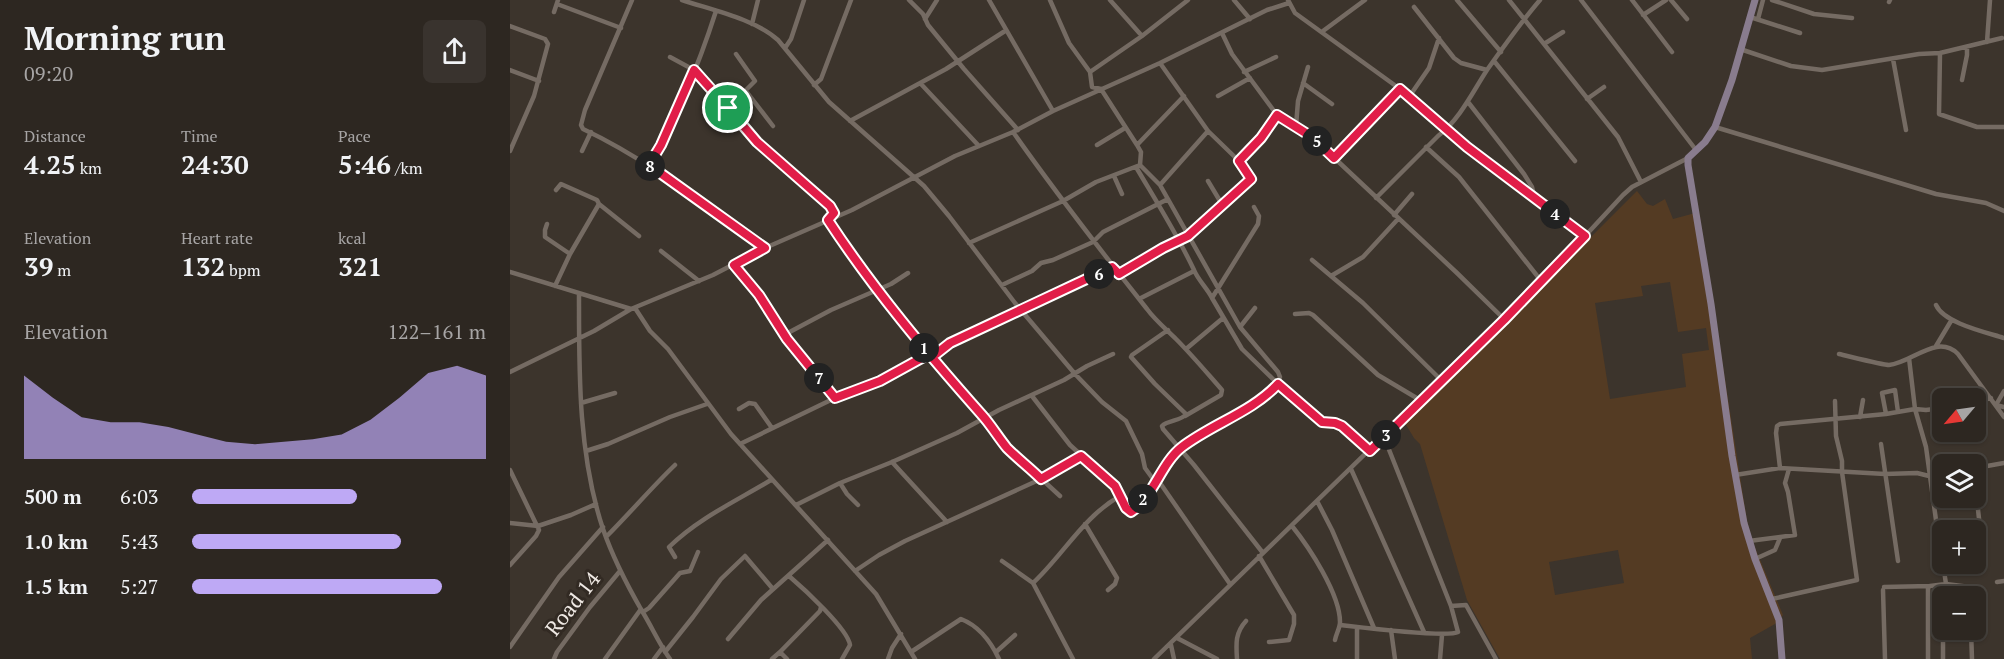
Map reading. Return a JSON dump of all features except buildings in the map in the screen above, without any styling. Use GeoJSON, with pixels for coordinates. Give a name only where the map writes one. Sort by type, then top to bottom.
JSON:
{"type":"FeatureCollection","features":[{"type":"Feature","properties":{"kind":"street"},"geometry":{"type":"LineString","coordinates":[[632,0],[585,110],[581,125],[583,129],[617,145],[649,165],[765,248]]}},
{"type":"Feature","properties":{"kind":"street"},"geometry":{"type":"LineString","coordinates":[[682,0],[770,32],[829,102],[931,194],[1021,311],[1093,394],[1126,421],[1142,453],[1145,468],[1153,479],[1158,480],[1230,584]]}},
{"type":"Feature","properties":{"kind":"street"},"geometry":{"type":"LineString","coordinates":[[752,24],[758,0]]}},
{"type":"Feature","properties":{"kind":"street"},"geometry":{"type":"LineString","coordinates":[[785,48],[791,39],[804,0]]}},
{"type":"Feature","properties":{"kind":"street"},"geometry":{"type":"LineString","coordinates":[[814,85],[820,79],[851,0]]}},
{"type":"Feature","properties":{"kind":"street"},"geometry":{"type":"LineString","coordinates":[[909,0],[918,8],[928,26],[1015,131],[1112,267],[1147,309],[1222,390],[1221,395],[1185,416],[1162,426],[1261,555],[1294,615],[1289,640],[1269,642]]}},
{"type":"Feature","properties":{"kind":"street"},"geometry":{"type":"LineString","coordinates":[[925,19],[937,0]]}},
{"type":"Feature","properties":{"kind":"street"},"geometry":{"type":"LineString","coordinates":[[988,0],[1053,111]]}},
{"type":"Feature","properties":{"kind":"street"},"geometry":{"type":"LineString","coordinates":[[1050,0],[1069,43],[1090,72],[1092,87],[1101,89],[1141,152],[1138,166],[1191,260],[1194,272],[1206,286],[1242,349],[1322,422],[1342,426],[1370,451]]}},
{"type":"Feature","properties":{"kind":"street"},"geometry":{"type":"LineString","coordinates":[[1110,0],[1142,36]]}},
{"type":"Feature","properties":{"kind":"street"},"geometry":{"type":"LineString","coordinates":[[1090,72],[1188,0]]}},
{"type":"Feature","properties":{"kind":"street"},"geometry":{"type":"LineString","coordinates":[[1234,0],[1250,19]]}},
{"type":"Feature","properties":{"kind":"street"},"geometry":{"type":"LineString","coordinates":[[1457,0],[1501,52]]}},
{"type":"Feature","properties":{"kind":"street"},"geometry":{"type":"LineString","coordinates":[[1509,0],[1618,137],[1641,182]]}},
{"type":"Feature","properties":{"kind":"street"},"geometry":{"type":"LineString","coordinates":[[1376,198],[1426,147],[1448,129],[1487,70],[1540,0]]}},
{"type":"Feature","properties":{"kind":"street"},"geometry":{"type":"LineString","coordinates":[[1581,0],[1696,150]]}},
{"type":"Feature","properties":{"kind":"street"},"geometry":{"type":"LineString","coordinates":[[1632,0],[1672,52]]}},
{"type":"Feature","properties":{"kind":"street"},"geometry":{"type":"LineString","coordinates":[[1643,15],[1666,0]]}},
{"type":"Feature","properties":{"kind":"street"},"geometry":{"type":"LineString","coordinates":[[1671,0],[1687,20]]}},
{"type":"Feature","properties":{"kind":"street"},"geometry":{"type":"LineString","coordinates":[[1154,659],[1504,320],[1623,195],[1641,182],[1688,158],[1696,150],[1715,127],[1755,0]]}},
{"type":"Feature","properties":{"kind":"street"},"geometry":{"type":"LineString","coordinates":[[1758,19],[1763,0]]}},
{"type":"Feature","properties":{"kind":"street"},"geometry":{"type":"LineString","coordinates":[[1772,0],[1814,14],[1852,18]]}},
{"type":"Feature","properties":{"kind":"street"},"geometry":{"type":"LineString","coordinates":[[1987,42],[1990,0]]}},
{"type":"Feature","properties":{"kind":"street"},"geometry":{"type":"LineString","coordinates":[[1323,31],[1363,1]]}},
{"type":"Feature","properties":{"kind":"street"},"geometry":{"type":"LineString","coordinates":[[554,12],[558,2],[621,27]]}},
{"type":"Feature","properties":{"kind":"street"},"geometry":{"type":"LineString","coordinates":[[510,372],[633,308],[734,265],[979,146],[1160,63],[1267,10],[1289,2],[1295,13],[1323,31],[1400,89],[1467,147],[1585,236]]}},
{"type":"Feature","properties":{"kind":"street"},"geometry":{"type":"LineString","coordinates":[[1414,7],[1454,58],[1461,63],[1487,70]]}},
{"type":"Feature","properties":{"kind":"street"},"geometry":{"type":"LineString","coordinates":[[649,165],[661,145],[694,70],[716,11]]}},
{"type":"Feature","properties":{"kind":"street"},"geometry":{"type":"LineString","coordinates":[[1750,16],[1800,33]]}},
{"type":"Feature","properties":{"kind":"street"},"geometry":{"type":"LineString","coordinates":[[510,26],[547,42],[539,81],[524,122],[510,151]]}},
{"type":"Feature","properties":{"kind":"street"},"geometry":{"type":"LineString","coordinates":[[850,121],[921,84],[1005,31]]}},
{"type":"Feature","properties":{"kind":"street"},"geometry":{"type":"LineString","coordinates":[[1544,44],[1563,32]]}},
{"type":"Feature","properties":{"kind":"street"},"geometry":{"type":"LineString","coordinates":[[1222,33],[1244,72],[1277,115],[1312,137],[1504,320]]}},
{"type":"Feature","properties":{"kind":"street"},"geometry":{"type":"LineString","coordinates":[[1409,97],[1429,68],[1439,38]]}},
{"type":"Feature","properties":{"kind":"street"},"geometry":{"type":"LineString","coordinates":[[1740,49],[1791,66],[1811,70],[1845,68],[1941,53],[2002,38]]}},
{"type":"Feature","properties":{"kind":"street"},"geometry":{"type":"LineString","coordinates":[[1962,80],[1967,47]]}},
{"type":"Feature","properties":{"kind":"street"},"geometry":{"type":"LineString","coordinates":[[1941,53],[1939,114],[1977,127],[2004,127]]}},
{"type":"Feature","properties":{"kind":"street"},"geometry":{"type":"LineString","coordinates":[[728,108],[755,81],[736,54]]}},
{"type":"Feature","properties":{"kind":"street"},"geometry":{"type":"LineString","coordinates":[[670,57],[694,70],[757,142],[830,206],[834,213],[828,220]]}},
{"type":"Feature","properties":{"kind":"street"},"geometry":{"type":"LineString","coordinates":[[1244,72],[1276,57]]}},
{"type":"Feature","properties":{"kind":"street"},"geometry":{"type":"LineString","coordinates":[[1893,59],[1906,130]]}},
{"type":"Feature","properties":{"kind":"street"},"geometry":{"type":"LineString","coordinates":[[1494,61],[1575,161]]}},
{"type":"Feature","properties":{"kind":"street"},"geometry":{"type":"LineString","coordinates":[[1119,274],[1188,236],[1251,179],[1239,161],[1208,131],[1160,63]]}},
{"type":"Feature","properties":{"kind":"street"},"geometry":{"type":"LineString","coordinates":[[1296,126],[1298,101],[1308,67]]}},
{"type":"Feature","properties":{"kind":"street"},"geometry":{"type":"LineString","coordinates":[[510,69],[539,81]]}},
{"type":"Feature","properties":{"kind":"street"},"geometry":{"type":"LineString","coordinates":[[1218,96],[1250,78]]}},
{"type":"Feature","properties":{"kind":"street"},"geometry":{"type":"LineString","coordinates":[[1303,83],[1332,104]]}},
{"type":"Feature","properties":{"kind":"street"},"geometry":{"type":"LineString","coordinates":[[921,84],[979,146]]}},
{"type":"Feature","properties":{"kind":"street"},"geometry":{"type":"LineString","coordinates":[[1587,99],[1604,87]]}},
{"type":"Feature","properties":{"kind":"street"},"geometry":{"type":"LineString","coordinates":[[1334,158],[1400,89]]}},
{"type":"Feature","properties":{"kind":"street"},"geometry":{"type":"LineString","coordinates":[[746,91],[773,126]]}},
{"type":"Feature","properties":{"kind":"street"},"geometry":{"type":"LineString","coordinates":[[1137,145],[1184,96]]}},
{"type":"Feature","properties":{"kind":"street"},"geometry":{"type":"LineString","coordinates":[[1468,102],[1524,174],[1532,187],[1535,198]]}},
{"type":"Feature","properties":{"kind":"street"},"geometry":{"type":"LineString","coordinates":[[1239,161],[1261,138],[1277,115]]}},
{"type":"Feature","properties":{"kind":"street"},"geometry":{"type":"LineString","coordinates":[[1715,127],[1936,194],[1986,203],[2003,210]]}},
{"type":"Feature","properties":{"kind":"street"},"geometry":{"type":"LineString","coordinates":[[1097,145],[1125,128]]}},
{"type":"Feature","properties":{"kind":"street"},"geometry":{"type":"LineString","coordinates":[[1160,184],[1208,131]]}},
{"type":"Feature","properties":{"kind":"street"},"geometry":{"type":"LineString","coordinates":[[582,151],[591,132]]}},
{"type":"Feature","properties":{"kind":"street"},"geometry":{"type":"LineString","coordinates":[[1426,147],[1459,177],[1542,282]]}},
{"type":"Feature","properties":{"kind":"street"},"geometry":{"type":"LineString","coordinates":[[1688,158],[1735,475],[1749,541],[1772,599],[1780,627],[1782,659]]}},
{"type":"Feature","properties":{"kind":"street"},"geometry":{"type":"LineString","coordinates":[[1032,396],[1063,438],[1111,481],[1129,512],[1132,512],[1180,448],[1263,398],[1278,384],[1280,377],[1278,372],[1240,327],[1160,184],[1138,166]]}},
{"type":"Feature","properties":{"kind":"street"},"geometry":{"type":"LineString","coordinates":[[969,243],[1063,201],[1096,182],[1138,166]]}},
{"type":"Feature","properties":{"kind":"street"},"geometry":{"type":"LineString","coordinates":[[1114,176],[1122,194]]}},
{"type":"Feature","properties":{"kind":"street"},"geometry":{"type":"LineString","coordinates":[[1208,181],[1223,206]]}},
{"type":"Feature","properties":{"kind":"street"},"geometry":{"type":"LineString","coordinates":[[556,190],[561,184],[597,200],[639,236]]}},
{"type":"Feature","properties":{"kind":"street"},"geometry":{"type":"LineString","coordinates":[[1331,276],[1363,257],[1412,194]]}},
{"type":"Feature","properties":{"kind":"street"},"geometry":{"type":"LineString","coordinates":[[1002,285],[1032,271],[1041,263],[1093,242],[1103,232],[1168,199]]}},
{"type":"Feature","properties":{"kind":"street"},"geometry":{"type":"LineString","coordinates":[[555,286],[570,254],[599,204]]}},
{"type":"Feature","properties":{"kind":"street"},"geometry":{"type":"LineString","coordinates":[[1212,298],[1258,224],[1259,216],[1254,207]]}},
{"type":"Feature","properties":{"kind":"street"},"geometry":{"type":"LineString","coordinates":[[828,220],[929,354],[1009,449],[1060,496]]}},
{"type":"Feature","properties":{"kind":"street"},"geometry":{"type":"LineString","coordinates":[[547,224],[545,237],[570,254]]}},
{"type":"Feature","properties":{"kind":"street"},"geometry":{"type":"LineString","coordinates":[[661,251],[699,281]]}},
{"type":"Feature","properties":{"kind":"street"},"geometry":{"type":"LineString","coordinates":[[1312,260],[1364,303],[1441,380]]}},
{"type":"Feature","properties":{"kind":"street"},"geometry":{"type":"LineString","coordinates":[[734,265],[759,295],[784,335],[835,398]]}},
{"type":"Feature","properties":{"kind":"street"},"geometry":{"type":"LineString","coordinates":[[740,444],[835,398],[880,381],[929,354],[936,354],[950,343],[1112,267]]}},
{"type":"Feature","properties":{"kind":"street"},"geometry":{"type":"LineString","coordinates":[[510,272],[633,308],[740,444],[876,594],[915,659]]}},
{"type":"Feature","properties":{"kind":"street"},"geometry":{"type":"LineString","coordinates":[[1139,298],[1194,272]]}},
{"type":"Feature","properties":{"kind":"street"},"geometry":{"type":"LineString","coordinates":[[784,335],[831,310],[891,285],[908,273]]}},
{"type":"Feature","properties":{"kind":"street"},"geometry":{"type":"LineString","coordinates":[[579,294],[578,338],[581,403],[586,451],[596,504],[620,571],[670,659]]}},
{"type":"Feature","properties":{"kind":"street"},"geometry":{"type":"LineString","coordinates":[[1936,305],[1939,311],[1951,321],[2004,338]]}},
{"type":"Feature","properties":{"kind":"street"},"geometry":{"type":"LineString","coordinates":[[1240,327],[1255,308]]}},
{"type":"Feature","properties":{"kind":"street"},"geometry":{"type":"LineString","coordinates":[[1295,314],[1313,315],[1378,375],[1420,400]]}},
{"type":"Feature","properties":{"kind":"street"},"geometry":{"type":"LineString","coordinates":[[1186,349],[1223,318]]}},
{"type":"Feature","properties":{"kind":"street"},"geometry":{"type":"LineString","coordinates":[[1936,346],[1951,321]]}},
{"type":"Feature","properties":{"kind":"street"},"geometry":{"type":"LineString","coordinates":[[1168,330],[1131,357],[1184,411],[1185,416]]}},
{"type":"Feature","properties":{"kind":"street"},"geometry":{"type":"LineString","coordinates":[[1839,354],[1885,365],[1909,358],[1936,346],[1953,349],[2004,417]]}},
{"type":"Feature","properties":{"kind":"street"},"geometry":{"type":"LineString","coordinates":[[796,504],[957,433],[1113,354]]}},
{"type":"Feature","properties":{"kind":"street"},"geometry":{"type":"LineString","coordinates":[[1909,358],[1915,409],[1926,447],[1936,520]]}},
{"type":"Feature","properties":{"kind":"street"},"geometry":{"type":"LineString","coordinates":[[1886,414],[1882,393],[1895,390],[1898,412]]}},
{"type":"Feature","properties":{"kind":"street"},"geometry":{"type":"LineString","coordinates":[[1996,405],[2004,391]]}},
{"type":"Feature","properties":{"kind":"street"},"geometry":{"type":"LineString","coordinates":[[581,403],[615,393]]}},
{"type":"Feature","properties":{"kind":"street"},"geometry":{"type":"LineString","coordinates":[[1986,399],[1991,398]]}},
{"type":"Feature","properties":{"kind":"street"},"geometry":{"type":"LineString","coordinates":[[1860,417],[1863,400]]}},
{"type":"Feature","properties":{"kind":"street"},"geometry":{"type":"LineString","coordinates":[[1772,599],[1857,580],[1842,461],[1836,436],[1835,401]]}},
{"type":"Feature","properties":{"kind":"street"},"geometry":{"type":"LineString","coordinates":[[739,409],[749,403],[754,404],[772,428]]}},
{"type":"Feature","properties":{"kind":"street"},"geometry":{"type":"LineString","coordinates":[[586,451],[707,404]]}},
{"type":"Feature","properties":{"kind":"street"},"geometry":{"type":"LineString","coordinates":[[1996,405],[2004,407]]}},
{"type":"Feature","properties":{"kind":"street"},"geometry":{"type":"LineString","coordinates":[[1780,468],[1776,434],[1777,426],[1780,424],[1860,417],[1915,409],[1932,409]]}},
{"type":"Feature","properties":{"kind":"street"},"geometry":{"type":"LineString","coordinates":[[1340,625],[1442,635],[1458,632],[1451,606],[1384,437]]}},
{"type":"Feature","properties":{"kind":"street"},"geometry":{"type":"LineString","coordinates":[[1881,444],[1898,561]]}},
{"type":"Feature","properties":{"kind":"street"},"geometry":{"type":"LineString","coordinates":[[855,571],[879,555],[1041,479],[1081,456]]}},
{"type":"Feature","properties":{"kind":"street"},"geometry":{"type":"LineString","coordinates":[[892,462],[947,522]]}},
{"type":"Feature","properties":{"kind":"street"},"geometry":{"type":"LineString","coordinates":[[1986,466],[2004,463]]}},
{"type":"Feature","properties":{"kind":"street"},"geometry":{"type":"LineString","coordinates":[[606,537],[645,498],[650,488],[675,465]]}},
{"type":"Feature","properties":{"kind":"street"},"geometry":{"type":"LineString","coordinates":[[1735,475],[1780,468],[1932,476]]}},
{"type":"Feature","properties":{"kind":"street"},"geometry":{"type":"LineString","coordinates":[[1351,469],[1424,632]]}},
{"type":"Feature","properties":{"kind":"street"},"geometry":{"type":"LineString","coordinates":[[1749,541],[1795,535],[1785,483],[1789,469]]}},
{"type":"Feature","properties":{"kind":"street"},"geometry":{"type":"LineString","coordinates":[[510,470],[539,530],[510,565]]}},
{"type":"Feature","properties":{"kind":"street"},"geometry":{"type":"LineString","coordinates":[[675,557],[669,547],[690,529],[711,514],[771,480]]}},
{"type":"Feature","properties":{"kind":"street"},"geometry":{"type":"LineString","coordinates":[[840,483],[858,505]]}},
{"type":"Feature","properties":{"kind":"street"},"geometry":{"type":"LineString","coordinates":[[1033,583],[1098,511],[1120,496]]}},
{"type":"Feature","properties":{"kind":"street"},"geometry":{"type":"LineString","coordinates":[[1317,501],[1332,530],[1374,628]]}},
{"type":"Feature","properties":{"kind":"street"},"geometry":{"type":"LineString","coordinates":[[510,524],[538,526],[571,516],[596,504]]}},
{"type":"Feature","properties":{"kind":"street"},"geometry":{"type":"LineString","coordinates":[[1085,524],[1117,578],[1115,584],[1108,590]]}},
{"type":"Feature","properties":{"kind":"street"},"geometry":{"type":"LineString","coordinates":[[1292,526],[1315,557],[1336,603],[1340,625],[1335,640]]}},
{"type":"Feature","properties":{"kind":"street"},"geometry":{"type":"LineString","coordinates":[[510,647],[559,577],[603,527]]}},
{"type":"Feature","properties":{"kind":"street"},"geometry":{"type":"LineString","coordinates":[[1755,559],[1771,553],[1780,538]]}},
{"type":"Feature","properties":{"kind":"street"},"geometry":{"type":"LineString","coordinates":[[728,639],[757,604],[828,540]]}},
{"type":"Feature","properties":{"kind":"street"},"geometry":{"type":"LineString","coordinates":[[605,659],[642,610],[649,608],[680,573],[690,571],[698,552]]}},
{"type":"Feature","properties":{"kind":"street"},"geometry":{"type":"LineString","coordinates":[[654,659],[693,617],[721,579],[745,556],[773,589]]}},
{"type":"Feature","properties":{"kind":"street"},"geometry":{"type":"LineString","coordinates":[[1002,561],[1033,583],[1073,659]]}},
{"type":"Feature","properties":{"kind":"street","name":"Road 14"},"geometry":{"type":"LineString","coordinates":[[554,659],[590,607],[620,571]]}},
{"type":"Feature","properties":{"kind":"street"},"geometry":{"type":"LineString","coordinates":[[1944,574],[1946,584]]}},
{"type":"Feature","properties":{"kind":"street"},"geometry":{"type":"LineString","coordinates":[[789,576],[850,643],[842,659]]}},
{"type":"Feature","properties":{"kind":"street"},"geometry":{"type":"LineString","coordinates":[[1997,582],[2004,581]]}},
{"type":"Feature","properties":{"kind":"street"},"geometry":{"type":"LineString","coordinates":[[1885,659],[1883,589],[1946,584],[1962,586]]}},
{"type":"Feature","properties":{"kind":"street"},"geometry":{"type":"LineString","coordinates":[[1928,659],[1927,593],[1930,586]]}},
{"type":"Feature","properties":{"kind":"street"},"geometry":{"type":"LineString","coordinates":[[1451,606],[1466,604],[1496,659]]}},
{"type":"Feature","properties":{"kind":"street"},"geometry":{"type":"LineString","coordinates":[[772,659],[822,610]]}},
{"type":"Feature","properties":{"kind":"street"},"geometry":{"type":"LineString","coordinates":[[911,652],[961,619],[967,621],[988,639],[999,659]]}},
{"type":"Feature","properties":{"kind":"street"},"geometry":{"type":"LineString","coordinates":[[1237,659],[1237,637],[1240,627],[1246,621]]}},
{"type":"Feature","properties":{"kind":"street"},"geometry":{"type":"LineString","coordinates":[[1357,627],[1357,659]]}},
{"type":"Feature","properties":{"kind":"street"},"geometry":{"type":"LineString","coordinates":[[1391,630],[1395,659]]}},
{"type":"Feature","properties":{"kind":"street"},"geometry":{"type":"LineString","coordinates":[[888,659],[891,648],[901,634]]}},
{"type":"Feature","properties":{"kind":"street"},"geometry":{"type":"LineString","coordinates":[[996,652],[1015,635]]}},
{"type":"Feature","properties":{"kind":"street"},"geometry":{"type":"LineString","coordinates":[[1440,659],[1442,635]]}},
{"type":"Feature","properties":{"kind":"street"},"geometry":{"type":"LineString","coordinates":[[1177,638],[1217,659]]}},
{"type":"Feature","properties":{"kind":"street"},"geometry":{"type":"LineString","coordinates":[[1942,640],[1943,659]]}},
{"type":"Feature","properties":{"kind":"street"},"geometry":{"type":"LineString","coordinates":[[1971,640],[1972,659]]}},
{"type":"Feature","properties":{"kind":"street"},"geometry":{"type":"LineString","coordinates":[[1171,645],[1174,659]]}},
{"type":"Feature","properties":{"kind":"street"},"geometry":{"type":"LineString","coordinates":[[780,652],[787,659]]}},
{"type":"Feature","properties":{"kind":"shaded area"},"geometry":{"type":"Polygon","coordinates":[[[1637,191],[1647,204],[1653,206],[1665,199],[1673,219],[1699,212],[1747,521],[1753,543],[1783,615],[1775,624],[1750,638],[1752,659],[1500,659],[1467,600],[1420,444],[1405,423],[1637,191]],[[1670,282],[1641,286],[1643,296],[1595,303],[1610,399],[1686,387],[1682,354],[1709,350],[1706,328],[1678,332],[1670,282]],[[1618,550],[1549,562],[1555,595],[1624,583],[1618,550]]]}},
{"type":"Feature","properties":{"kind":"route"},"geometry":{"type":"LineString","coordinates":[[728,108],[694,70],[661,145],[649,165],[765,248],[734,265],[774,315],[787,339],[802,359],[835,398],[880,381],[929,354],[936,354],[950,343],[1010,317],[1058,291],[1112,267],[1119,274],[1188,236],[1251,179],[1239,161],[1261,138],[1277,115],[1312,137],[1334,158],[1400,89],[1467,147],[1585,236],[1504,320],[1370,451],[1342,426],[1322,422],[1278,384],[1263,398],[1180,448],[1152,489],[1134,511],[1129,512],[1111,481],[1081,456],[1041,479],[1009,449],[985,418],[949,378],[929,354],[921,343],[891,307],[844,244],[828,220],[834,213],[830,206],[757,142],[728,108]]}}]}
